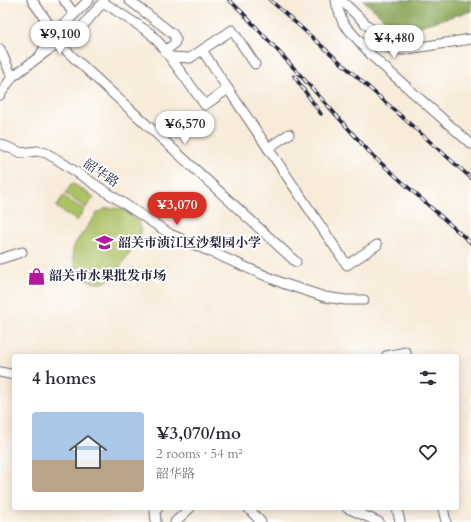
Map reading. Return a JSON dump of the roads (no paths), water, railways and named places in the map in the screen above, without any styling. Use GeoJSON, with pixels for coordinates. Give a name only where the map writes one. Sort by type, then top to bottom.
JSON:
{"type":"FeatureCollection","features":[{"type":"Feature","properties":{"kind":"street"},"geometry":{"type":"LineString","coordinates":[[32,0],[55,33]]}},
{"type":"Feature","properties":{"kind":"street"},"geometry":{"type":"LineString","coordinates":[[64,0],[74,14]]}},
{"type":"Feature","properties":{"kind":"street"},"geometry":{"type":"LineString","coordinates":[[39,57],[55,33],[88,0]]}},
{"type":"Feature","properties":{"kind":"street"},"geometry":{"type":"LineString","coordinates":[[129,0],[173,34],[176,39],[168,54]]}},
{"type":"Feature","properties":{"kind":"street"},"geometry":{"type":"LineString","coordinates":[[336,0],[336,6],[343,23],[374,58],[471,144]]}},
{"type":"Feature","properties":{"kind":"street"},"geometry":{"type":"LineString","coordinates":[[341,0],[391,48],[402,50],[471,39]]}},
{"type":"Feature","properties":{"kind":"street"},"geometry":{"type":"LineString","coordinates":[[0,95],[12,77],[39,57],[76,34],[103,2],[150,33],[168,54],[205,105],[228,89]]}},
{"type":"Feature","properties":{"kind":"street"},"geometry":{"type":"LineString","coordinates":[[168,54],[190,58],[232,30],[255,64]]}},
{"type":"Feature","properties":{"kind":"street"},"geometry":{"type":"LineString","coordinates":[[59,44],[296,262]]}},
{"type":"Feature","properties":{"kind":"street"},"geometry":{"type":"LineString","coordinates":[[0,48],[12,77]]}},
{"type":"Feature","properties":{"kind":"street"},"geometry":{"type":"LineString","coordinates":[[202,50],[347,265],[377,245]]}},
{"type":"Feature","properties":{"kind":"street"},"geometry":{"type":"LineString","coordinates":[[268,148],[289,134]]}},
{"type":"Feature","properties":{"kind":"street","name":"韶华路"},"geometry":{"type":"LineString","coordinates":[[0,144],[22,153],[37,151],[46,153],[170,234],[282,283],[325,297],[346,300],[364,300]]}},
{"type":"Feature","properties":{"kind":"street"},"geometry":{"type":"LineString","coordinates":[[0,258],[22,252]]}},
{"type":"Feature","properties":{"kind":"street"},"geometry":{"type":"LineString","coordinates":[[396,354],[406,352],[406,354]]}},
{"type":"Feature","properties":{"kind":"street"},"geometry":{"type":"LineString","coordinates":[[0,372],[12,375]]}},
{"type":"Feature","properties":{"kind":"street"},"geometry":{"type":"LineString","coordinates":[[156,510],[156,522]]}},
{"type":"Feature","properties":{"kind":"street"},"geometry":{"type":"LineString","coordinates":[[175,522],[188,510]]}},
{"type":"Feature","properties":{"kind":"street"},"geometry":{"type":"LineString","coordinates":[[250,510],[261,522]]}},
{"type":"Feature","properties":{"kind":"street"},"geometry":{"type":"LineString","coordinates":[[352,510],[380,522]]}},
{"type":"Feature","properties":{"kind":"street"},"geometry":{"type":"LineString","coordinates":[[397,510],[400,522]]}},
{"type":"Feature","properties":{"kind":"street"},"geometry":{"type":"LineString","coordinates":[[443,510],[446,522]]}},
{"type":"Feature","properties":{"kind":"railway"},"geometry":{"type":"LineString","coordinates":[[229,0],[292,66],[373,156],[471,243]]}},
{"type":"Feature","properties":{"kind":"railway"},"geometry":{"type":"LineString","coordinates":[[270,0],[471,178]]}},
{"type":"Feature","properties":{"kind":"railway"},"geometry":{"type":"LineString","coordinates":[[294,76],[321,114]]}},
{"type":"Feature","properties":{"kind":"place","name":"韶关市浈江区沙梨园小学"},"geometry":{"type":"Point","coordinates":[105,243]}},
{"type":"Feature","properties":{"kind":"place","name":"韶关市水果批发市场"},"geometry":{"type":"Point","coordinates":[36,276]}}]}
